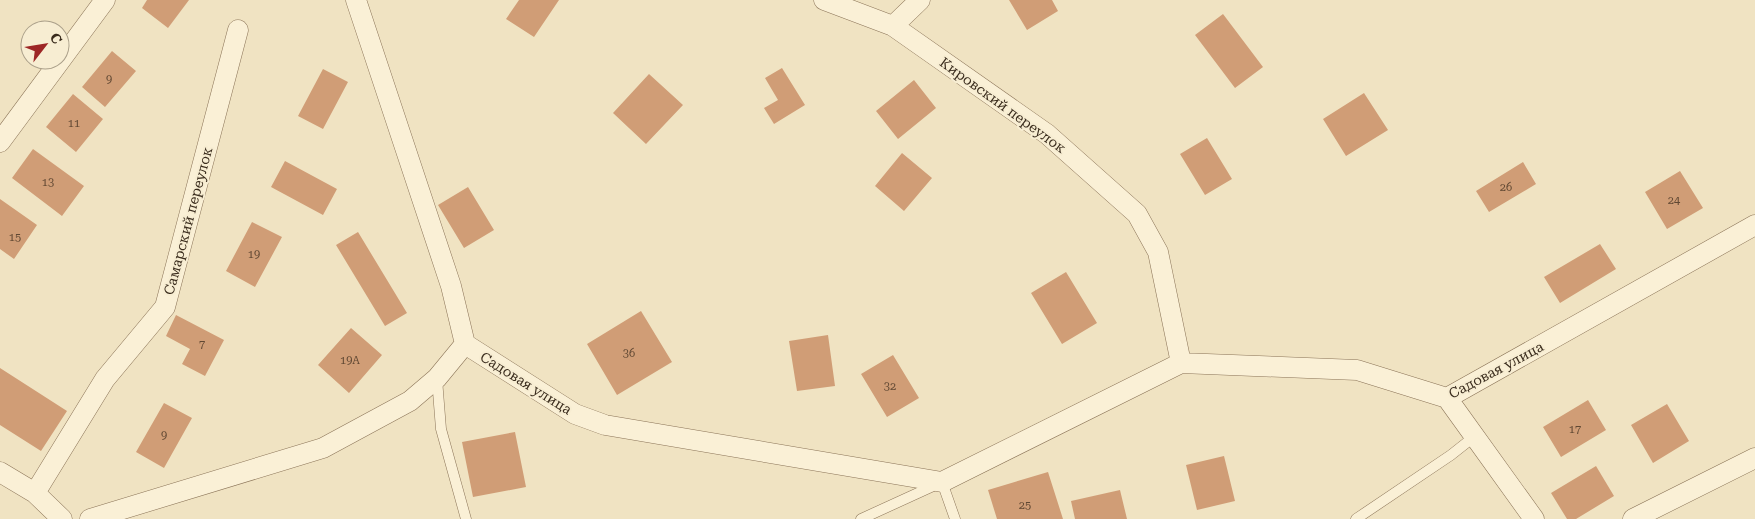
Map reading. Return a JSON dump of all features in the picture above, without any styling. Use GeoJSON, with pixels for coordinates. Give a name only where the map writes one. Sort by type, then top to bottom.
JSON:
{"type":"FeatureCollection","features":[{"type":"Feature","properties":{"kind":"street"},"geometry":{"type":"LineString","coordinates":[[0,142],[105,0]]}},
{"type":"Feature","properties":{"kind":"street","name":"Садовая улица"},"geometry":{"type":"LineString","coordinates":[[356,0],[451,286],[465,344],[575,414],[605,425],[942,482]]}},
{"type":"Feature","properties":{"kind":"street","name":"Кировский переулок"},"geometry":{"type":"LineString","coordinates":[[824,0],[893,26],[1047,134],[1137,214],[1158,252],[1181,363]]}},
{"type":"Feature","properties":{"kind":"street"},"geometry":{"type":"LineString","coordinates":[[893,26],[920,0]]}},
{"type":"Feature","properties":{"kind":"street","name":"Самарский переулок"},"geometry":{"type":"LineString","coordinates":[[35,493],[105,379],[165,307],[238,30]]}},
{"type":"Feature","properties":{"kind":"street","name":"Садовая улица"},"geometry":{"type":"LineString","coordinates":[[1181,363],[1357,370],[1447,398],[1755,226]]}},
{"type":"Feature","properties":{"kind":"street"},"geometry":{"type":"LineString","coordinates":[[90,519],[323,448],[410,401],[437,378],[465,344]]}},
{"type":"Feature","properties":{"kind":"street"},"geometry":{"type":"LineString","coordinates":[[942,482],[1181,363]]}},
{"type":"Feature","properties":{"kind":"street"},"geometry":{"type":"LineString","coordinates":[[1447,398],[1534,519]]}},
{"type":"Feature","properties":{"kind":"street"},"geometry":{"type":"LineString","coordinates":[[1633,519],[1755,458]]}},
{"type":"Feature","properties":{"kind":"street"},"geometry":{"type":"LineString","coordinates":[[0,472],[35,493],[62,519]]}},
{"type":"Feature","properties":{"kind":"lane"},"geometry":{"type":"LineString","coordinates":[[437,378],[441,429],[466,519]]}},
{"type":"Feature","properties":{"kind":"lane"},"geometry":{"type":"LineString","coordinates":[[1356,519],[1451,455],[1474,436]]}},
{"type":"Feature","properties":{"kind":"lane"},"geometry":{"type":"LineString","coordinates":[[861,519],[942,482],[955,519]]}},
{"type":"Feature","properties":{"kind":"building"},"geometry":{"type":"Polygon","coordinates":[[[147,0],[189,0],[168,28],[142,8],[147,0]]]}},
{"type":"Feature","properties":{"kind":"building"},"geometry":{"type":"Polygon","coordinates":[[[519,0],[559,0],[534,37],[506,19],[519,0]]]}},
{"type":"Feature","properties":{"kind":"building"},"geometry":{"type":"Polygon","coordinates":[[[1009,0],[1052,0],[1058,11],[1027,30],[1009,0]]]}},
{"type":"Feature","properties":{"kind":"building"},"geometry":{"type":"Polygon","coordinates":[[[1223,14],[1263,67],[1235,88],[1195,35],[1223,14]]]}},
{"type":"Feature","properties":{"kind":"building"},"geometry":{"type":"Polygon","coordinates":[[[112,51],[136,71],[105,107],[82,87],[112,51]]]}},
{"type":"Feature","properties":{"kind":"building"},"geometry":{"type":"Polygon","coordinates":[[[782,68],[805,105],[774,124],[764,108],[778,100],[765,78],[782,68]]]}},
{"type":"Feature","properties":{"kind":"building"},"geometry":{"type":"Polygon","coordinates":[[[323,69],[348,82],[323,129],[298,116],[323,69]]]}},
{"type":"Feature","properties":{"kind":"building"},"geometry":{"type":"Polygon","coordinates":[[[649,74],[683,105],[646,144],[613,113],[649,74]]]}},
{"type":"Feature","properties":{"kind":"building"},"geometry":{"type":"Polygon","coordinates":[[[914,80],[936,108],[898,139],[876,111],[914,80]]]}},
{"type":"Feature","properties":{"kind":"building"},"geometry":{"type":"Polygon","coordinates":[[[1364,93],[1388,130],[1346,156],[1323,119],[1364,93]]]}},
{"type":"Feature","properties":{"kind":"building"},"geometry":{"type":"Polygon","coordinates":[[[73,94],[103,119],[76,152],[46,127],[73,94]]]}},
{"type":"Feature","properties":{"kind":"building"},"geometry":{"type":"Polygon","coordinates":[[[1207,138],[1232,179],[1205,195],[1180,154],[1207,138]]]}},
{"type":"Feature","properties":{"kind":"building"},"geometry":{"type":"Polygon","coordinates":[[[33,149],[84,186],[62,216],[12,178],[33,149]]]}},
{"type":"Feature","properties":{"kind":"building"},"geometry":{"type":"Polygon","coordinates":[[[902,153],[932,178],[904,211],[875,186],[902,153]]]}},
{"type":"Feature","properties":{"kind":"building"},"geometry":{"type":"Polygon","coordinates":[[[285,161],[337,189],[323,215],[271,187],[285,161]]]}},
{"type":"Feature","properties":{"kind":"building"},"geometry":{"type":"Polygon","coordinates":[[[1523,162],[1536,184],[1489,212],[1476,191],[1523,162]]]}},
{"type":"Feature","properties":{"kind":"building"},"geometry":{"type":"Polygon","coordinates":[[[1680,171],[1703,208],[1667,229],[1645,192],[1680,171]]]}},
{"type":"Feature","properties":{"kind":"building"},"geometry":{"type":"Polygon","coordinates":[[[468,187],[494,230],[464,248],[438,205],[468,187]]]}},
{"type":"Feature","properties":{"kind":"building"},"geometry":{"type":"Polygon","coordinates":[[[0,199],[37,225],[14,259],[0,249],[0,199]]]}},
{"type":"Feature","properties":{"kind":"building"},"geometry":{"type":"Polygon","coordinates":[[[252,222],[282,237],[255,287],[226,271],[252,222]]]}},
{"type":"Feature","properties":{"kind":"building"},"geometry":{"type":"Polygon","coordinates":[[[358,232],[407,313],[385,326],[336,245],[358,232]]]}},
{"type":"Feature","properties":{"kind":"building"},"geometry":{"type":"Polygon","coordinates":[[[1600,244],[1616,269],[1560,303],[1544,277],[1600,244]]]}},
{"type":"Feature","properties":{"kind":"building"},"geometry":{"type":"Polygon","coordinates":[[[1066,272],[1097,323],[1062,344],[1031,293],[1066,272]]]}},
{"type":"Feature","properties":{"kind":"building"},"geometry":{"type":"Polygon","coordinates":[[[641,311],[672,362],[617,395],[587,344],[641,311]]]}},
{"type":"Feature","properties":{"kind":"building"},"geometry":{"type":"Polygon","coordinates":[[[176,315],[224,340],[205,376],[182,364],[190,349],[166,336],[176,315]]]}},
{"type":"Feature","properties":{"kind":"building"},"geometry":{"type":"Polygon","coordinates":[[[351,328],[382,355],[349,393],[318,365],[351,328]]]}},
{"type":"Feature","properties":{"kind":"building"},"geometry":{"type":"Polygon","coordinates":[[[828,335],[835,386],[797,391],[789,341],[828,335]]]}},
{"type":"Feature","properties":{"kind":"building"},"geometry":{"type":"Polygon","coordinates":[[[893,355],[919,398],[887,417],[861,374],[893,355]]]}},
{"type":"Feature","properties":{"kind":"building"},"geometry":{"type":"Polygon","coordinates":[[[0,368],[67,411],[41,451],[0,425],[0,368]]]}},
{"type":"Feature","properties":{"kind":"building"},"geometry":{"type":"Polygon","coordinates":[[[1588,400],[1606,430],[1561,457],[1543,427],[1588,400]]]}},
{"type":"Feature","properties":{"kind":"building"},"geometry":{"type":"Polygon","coordinates":[[[164,403],[192,418],[164,468],[136,452],[164,403]]]}},
{"type":"Feature","properties":{"kind":"building"},"geometry":{"type":"Polygon","coordinates":[[[1667,404],[1689,441],[1653,463],[1631,425],[1667,404]]]}},
{"type":"Feature","properties":{"kind":"building"},"geometry":{"type":"Polygon","coordinates":[[[515,432],[526,487],[473,497],[462,442],[515,432]]]}},
{"type":"Feature","properties":{"kind":"building"},"geometry":{"type":"Polygon","coordinates":[[[1224,456],[1235,501],[1197,510],[1186,465],[1224,456]]]}},
{"type":"Feature","properties":{"kind":"building"},"geometry":{"type":"Polygon","coordinates":[[[1596,466],[1614,496],[1576,519],[1567,519],[1551,493],[1596,466]]]}},
{"type":"Feature","properties":{"kind":"building"},"geometry":{"type":"Polygon","coordinates":[[[1048,472],[1063,519],[997,519],[988,490],[1048,472]]]}},
{"type":"Feature","properties":{"kind":"building"},"geometry":{"type":"Polygon","coordinates":[[[1120,490],[1127,519],[1075,519],[1071,501],[1120,490]]]}}]}
